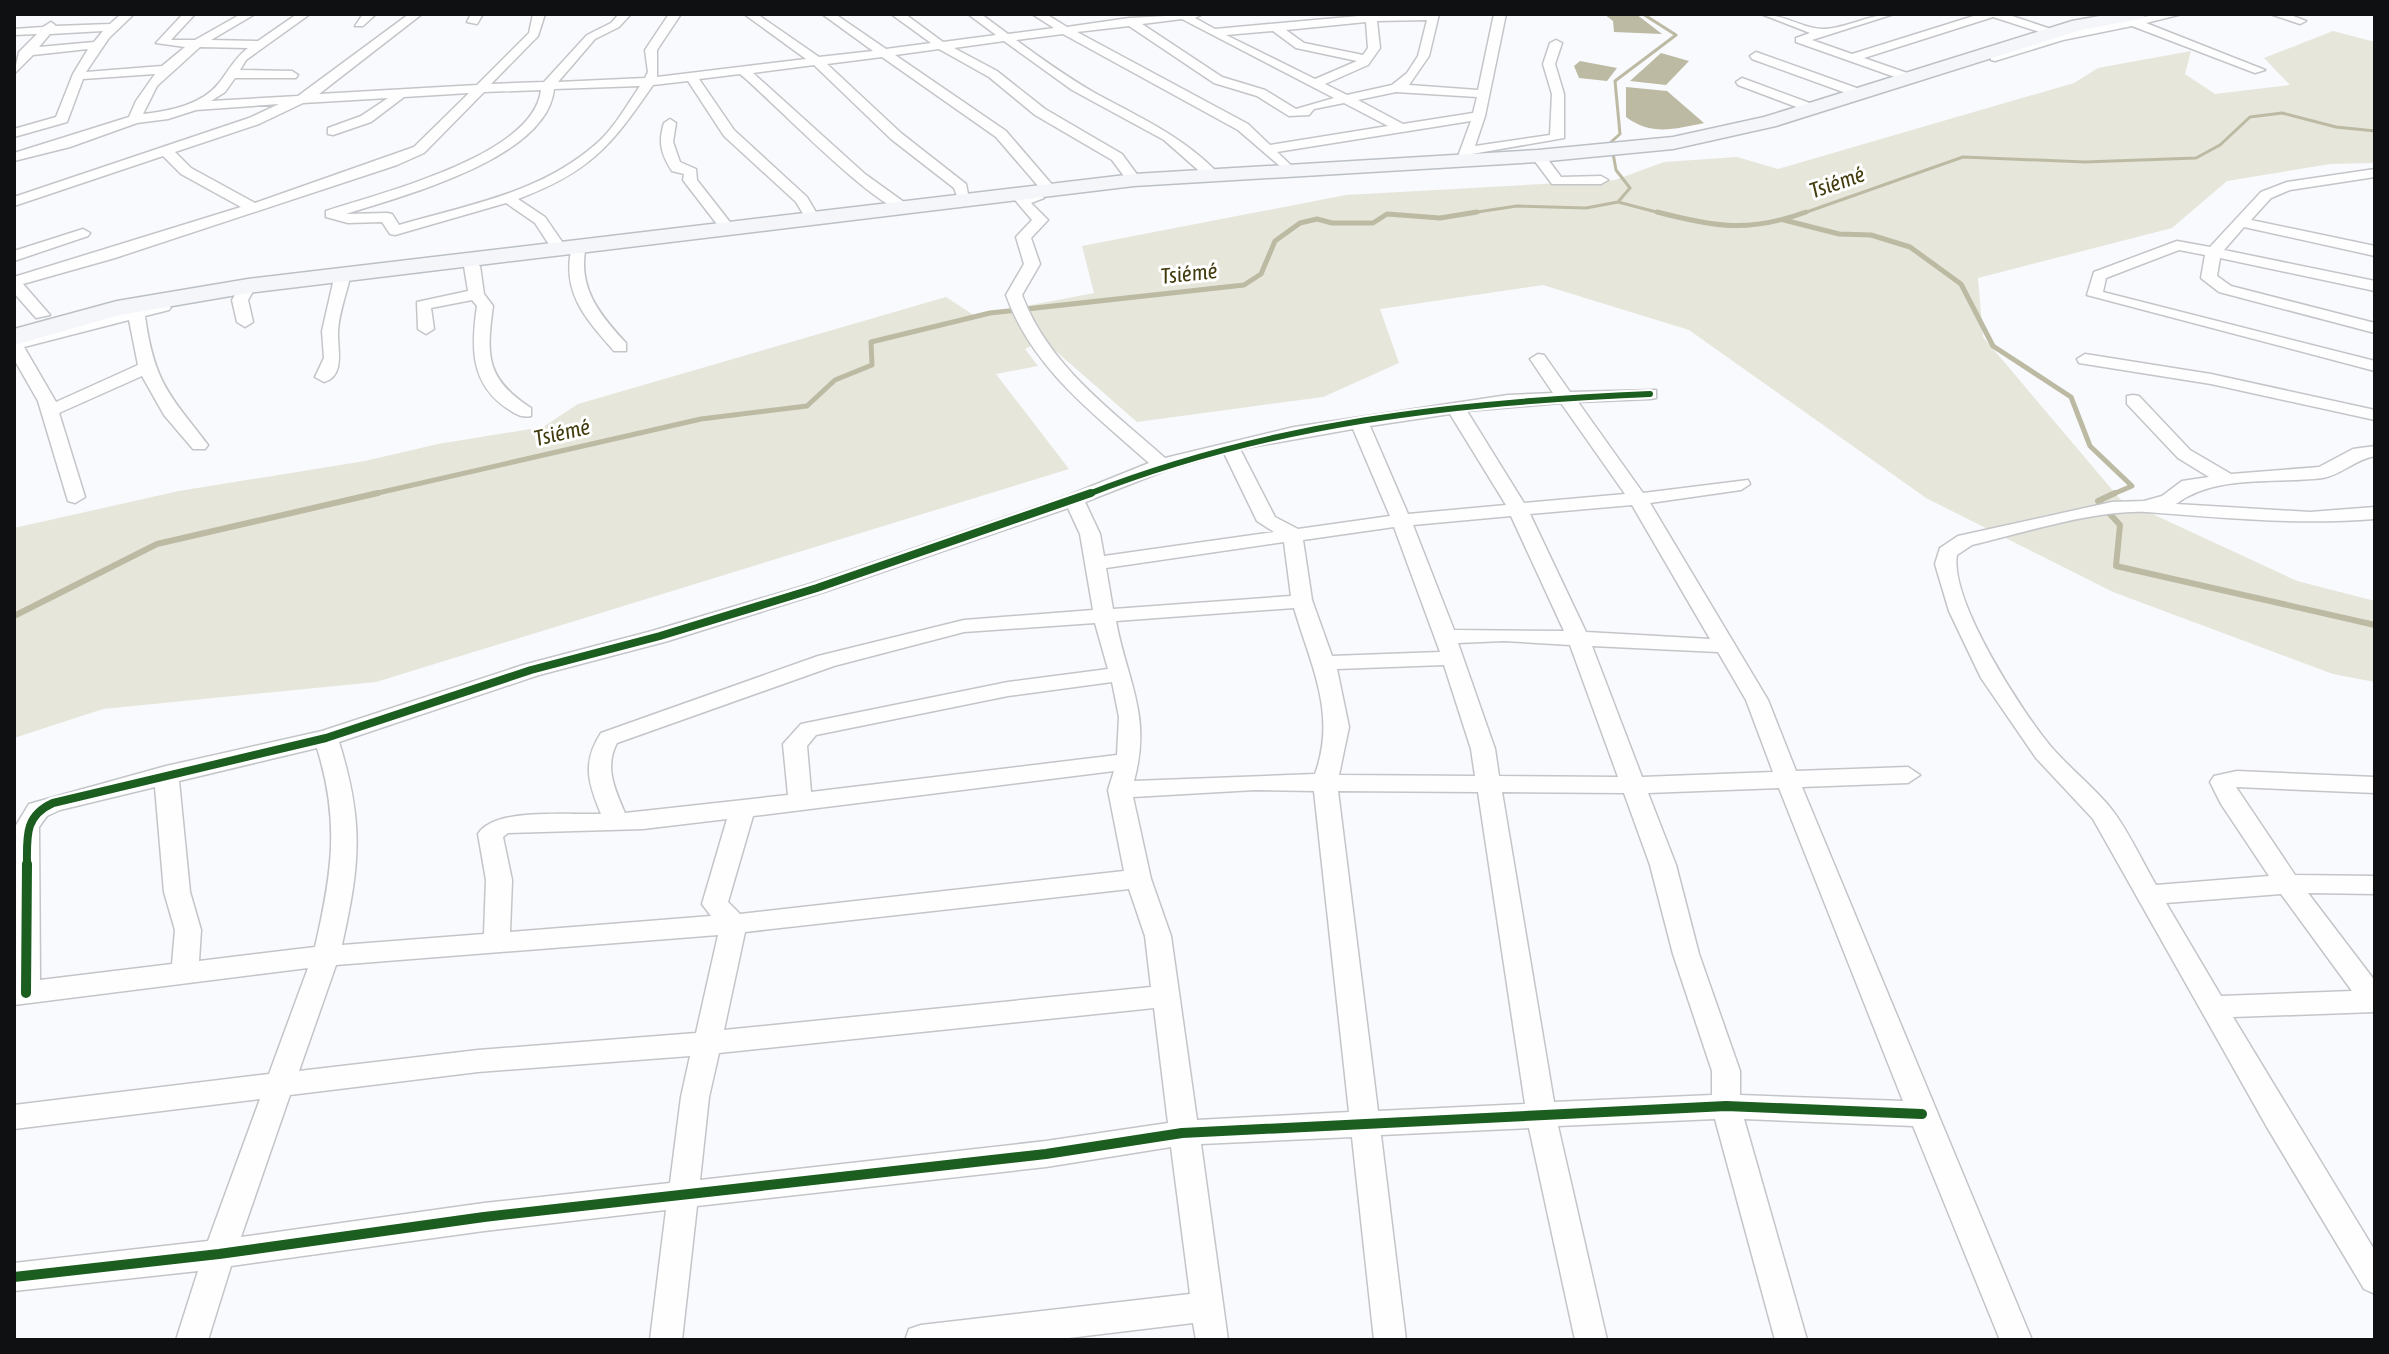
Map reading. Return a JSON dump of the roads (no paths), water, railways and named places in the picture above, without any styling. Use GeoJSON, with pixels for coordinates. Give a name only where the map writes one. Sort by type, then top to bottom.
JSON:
{"type":"FeatureCollection","features":[{"type":"Feature","properties":{"kind":"main road"},"geometry":{"type":"LineString","coordinates":[[14,337],[117,308],[1134,180],[1465,155],[1538,156],[1613,151],[1727,133],[2053,33],[2120,18]]}},
{"type":"Feature","properties":{"kind":"street"},"geometry":{"type":"LineString","coordinates":[[14,70],[25,52],[64,14]]}},
{"type":"Feature","properties":{"kind":"street"},"geometry":{"type":"LineString","coordinates":[[14,133],[62,119],[67,100],[94,45],[128,14]]}},
{"type":"Feature","properties":{"kind":"street"},"geometry":{"type":"LineString","coordinates":[[189,14],[162,43],[260,45]]}},
{"type":"Feature","properties":{"kind":"street"},"geometry":{"type":"LineString","coordinates":[[135,119],[149,86],[166,69],[196,45],[249,14]]}},
{"type":"Feature","properties":{"kind":"street"},"geometry":{"type":"LineString","coordinates":[[14,157],[111,130],[135,119],[168,115],[195,106],[214,94],[233,74],[242,58],[304,14]]}},
{"type":"Feature","properties":{"kind":"street"},"geometry":{"type":"LineString","coordinates":[[359,24],[370,14]]}},
{"type":"Feature","properties":{"kind":"street"},"geometry":{"type":"LineString","coordinates":[[14,202],[168,153],[254,121],[312,94],[416,14]]}},
{"type":"Feature","properties":{"kind":"street"},"geometry":{"type":"LineString","coordinates":[[42,315],[14,282],[254,208],[419,150],[534,34],[539,14]]}},
{"type":"Feature","properties":{"kind":"street"},"geometry":{"type":"LineString","coordinates":[[625,14],[615,25],[591,37],[548,85],[546,105],[530,125],[490,155],[452,175],[331,214],[348,219],[387,217],[395,231],[554,178],[601,146],[649,82],[654,72],[651,50],[675,14]]}},
{"type":"Feature","properties":{"kind":"street"},"geometry":{"type":"LineString","coordinates":[[750,14],[817,61],[896,136],[961,187],[965,201]]}},
{"type":"Feature","properties":{"kind":"street"},"geometry":{"type":"LineString","coordinates":[[828,14],[1001,134],[1043,192],[1037,198],[1022,200],[1027,209],[1041,220],[1023,237],[1032,264],[1014,295],[1017,309],[1036,347],[1162,465]]}},
{"type":"Feature","properties":{"kind":"street"},"geometry":{"type":"LineString","coordinates":[[897,14],[929,34],[938,44],[993,74],[1040,112],[1117,157],[1134,180]]}},
{"type":"Feature","properties":{"kind":"street"},"geometry":{"type":"LineString","coordinates":[[974,14],[1090,95],[1142,118],[1185,146],[1211,174]]}},
{"type":"Feature","properties":{"kind":"street"},"geometry":{"type":"LineString","coordinates":[[1038,14],[1062,30],[1243,127],[1288,169]]}},
{"type":"Feature","properties":{"kind":"street"},"geometry":{"type":"LineString","coordinates":[[1258,14],[1300,46],[1366,59]]}},
{"type":"Feature","properties":{"kind":"street"},"geometry":{"type":"LineString","coordinates":[[1465,155],[1479,116],[1500,14]]}},
{"type":"Feature","properties":{"kind":"street"},"geometry":{"type":"LineString","coordinates":[[1767,14],[1823,34]]}},
{"type":"Feature","properties":{"kind":"street"},"geometry":{"type":"LineString","coordinates":[[1888,14],[1800,40],[1909,78]]}},
{"type":"Feature","properties":{"kind":"street"},"geometry":{"type":"LineString","coordinates":[[1852,58],[1993,14],[2053,33]]}},
{"type":"Feature","properties":{"kind":"street"},"geometry":{"type":"LineString","coordinates":[[1972,57],[1990,58],[2120,18],[2176,14]]}},
{"type":"Feature","properties":{"kind":"street"},"geometry":{"type":"LineString","coordinates":[[2276,14],[2300,21]]}},
{"type":"Feature","properties":{"kind":"street"},"geometry":{"type":"LineString","coordinates":[[195,106],[482,88],[649,82],[1188,15],[1243,52],[1351,99],[1403,129]]}},
{"type":"Feature","properties":{"kind":"street"},"geometry":{"type":"LineString","coordinates":[[1214,33],[1433,15],[1434,25],[1413,76],[1396,88]]}},
{"type":"Feature","properties":{"kind":"street"},"geometry":{"type":"LineString","coordinates":[[2120,18],[2259,70]]}},
{"type":"Feature","properties":{"kind":"street"},"geometry":{"type":"LineString","coordinates":[[1315,84],[1366,59],[1374,48],[1371,20]]}},
{"type":"Feature","properties":{"kind":"street"},"geometry":{"type":"LineString","coordinates":[[1129,21],[1218,80],[1261,93],[1294,113],[1309,111],[1303,108],[1396,88],[1484,94]]}},
{"type":"Feature","properties":{"kind":"street"},"geometry":{"type":"LineString","coordinates":[[177,25],[227,26]]}},
{"type":"Feature","properties":{"kind":"street"},"geometry":{"type":"LineString","coordinates":[[14,32],[112,27]]}},
{"type":"Feature","properties":{"kind":"street"},"geometry":{"type":"LineString","coordinates":[[1465,155],[1557,138],[1558,94],[1549,64],[1556,43]]}},
{"type":"Feature","properties":{"kind":"street"},"geometry":{"type":"LineString","coordinates":[[25,52],[94,45]]}},
{"type":"Feature","properties":{"kind":"street"},"geometry":{"type":"LineString","coordinates":[[1756,56],[1861,94]]}},
{"type":"Feature","properties":{"kind":"street"},"geometry":{"type":"LineString","coordinates":[[80,76],[166,69]]}},
{"type":"Feature","properties":{"kind":"street"},"geometry":{"type":"LineString","coordinates":[[742,70],[781,99],[844,163],[903,208]]}},
{"type":"Feature","properties":{"kind":"street"},"geometry":{"type":"LineString","coordinates":[[233,74],[292,75]]}},
{"type":"Feature","properties":{"kind":"street"},"geometry":{"type":"LineString","coordinates":[[691,76],[729,133],[802,200],[813,219]]}},
{"type":"Feature","properties":{"kind":"street"},"geometry":{"type":"LineString","coordinates":[[1742,82],[1811,108]]}},
{"type":"Feature","properties":{"kind":"street"},"geometry":{"type":"LineString","coordinates":[[333,131],[366,119],[403,93]]}},
{"type":"Feature","properties":{"kind":"street"},"geometry":{"type":"LineString","coordinates":[[1268,149],[1479,116]]}},
{"type":"Feature","properties":{"kind":"street"},"geometry":{"type":"LineString","coordinates":[[670,123],[665,142],[668,153],[677,168],[691,172],[690,180],[728,229]]}},
{"type":"Feature","properties":{"kind":"street"},"geometry":{"type":"LineString","coordinates":[[168,153],[186,171],[254,208]]}},
{"type":"Feature","properties":{"kind":"street"},"geometry":{"type":"LineString","coordinates":[[1538,156],[1557,181],[1601,180]]}},
{"type":"Feature","properties":{"kind":"street"},"geometry":{"type":"LineString","coordinates":[[2375,173],[2287,186],[2266,195],[2213,253],[2209,278],[2219,287],[2375,328]]}},
{"type":"Feature","properties":{"kind":"street"},"geometry":{"type":"LineString","coordinates":[[505,196],[540,220],[572,249],[574,268],[588,312],[620,347]]}},
{"type":"Feature","properties":{"kind":"street"},"geometry":{"type":"LineString","coordinates":[[2240,222],[2375,251]]}},
{"type":"Feature","properties":{"kind":"street"},"geometry":{"type":"LineString","coordinates":[[14,256],[83,233]]}},
{"type":"Feature","properties":{"kind":"street"},"geometry":{"type":"LineString","coordinates":[[2375,286],[2177,245],[2157,256],[2099,275],[2095,295],[2375,366]]}},
{"type":"Feature","properties":{"kind":"street"},"geometry":{"type":"LineString","coordinates":[[324,377],[332,358],[330,331],[341,278],[472,266],[572,249]]}},
{"type":"Feature","properties":{"kind":"street"},"geometry":{"type":"LineString","coordinates":[[472,266],[476,294],[485,306],[482,365],[495,394],[525,412]]}},
{"type":"Feature","properties":{"kind":"street"},"geometry":{"type":"LineString","coordinates":[[75,497],[50,411],[16,344],[136,312],[246,290]]}},
{"type":"Feature","properties":{"kind":"street"},"geometry":{"type":"LineString","coordinates":[[245,322],[240,300],[246,290]]}},
{"type":"Feature","properties":{"kind":"street"},"geometry":{"type":"LineString","coordinates":[[426,329],[423,305],[476,294]]}},
{"type":"Feature","properties":{"kind":"street"},"geometry":{"type":"LineString","coordinates":[[136,312],[140,349],[170,416],[199,445]]}},
{"type":"Feature","properties":{"kind":"street"},"geometry":{"type":"LineString","coordinates":[[1538,359],[1638,499],[1757,700],[2016,1340]]}},
{"type":"Feature","properties":{"kind":"street"},"geometry":{"type":"LineString","coordinates":[[2085,359],[2211,379],[2375,415]]}},
{"type":"Feature","properties":{"kind":"street"},"geometry":{"type":"LineString","coordinates":[[50,411],[147,367]]}},
{"type":"Feature","properties":{"kind":"street"},"geometry":{"type":"LineString","coordinates":[[1138,879],[734,924],[497,940],[326,956],[20,993],[27,827],[38,810],[53,803],[326,738],[449,700],[531,670],[647,640],[817,588],[1074,500],[1162,465],[1229,446],[1455,407],[1565,396],[1650,394]]}},
{"type":"Feature","properties":{"kind":"street"},"geometry":{"type":"LineString","coordinates":[[2133,400],[2184,454],[2230,481]]}},
{"type":"Feature","properties":{"kind":"street"},"geometry":{"type":"LineString","coordinates":[[1455,407],[1517,507],[1579,641],[1663,865],[1686,954],[1726,1071],[1726,1106],[1791,1340]]}},
{"type":"Feature","properties":{"kind":"street"},"geometry":{"type":"LineString","coordinates":[[1359,422],[1450,647],[1483,749],[1541,1114],[1591,1340]]}},
{"type":"Feature","properties":{"kind":"street"},"geometry":{"type":"LineString","coordinates":[[1229,446],[1267,521],[1291,533],[1298,552],[1296,568],[1302,601],[1325,663],[1337,743],[1325,781],[1390,1340]]}},
{"type":"Feature","properties":{"kind":"street"},"geometry":{"type":"LineString","coordinates":[[2145,507],[2169,500],[2189,485],[2267,474],[2323,472],[2359,453],[2375,451]]}},
{"type":"Feature","properties":{"kind":"street"},"geometry":{"type":"LineString","coordinates":[[1097,563],[1291,533],[1517,507],[1638,499],[1741,484]]}},
{"type":"Feature","properties":{"kind":"street"},"geometry":{"type":"LineString","coordinates":[[1074,500],[1090,534],[1108,638],[1121,674],[1130,717],[1128,761],[1120,790],[1138,879],[1158,936],[1212,1340]]}},
{"type":"Feature","properties":{"kind":"street"},"geometry":{"type":"LineString","coordinates":[[2375,513],[2310,518],[2145,507],[2102,511],[1965,540],[1947,552],[1945,564],[1959,611],[1992,678],[2044,753],[2102,814],[2212,1007],[2375,1279]]}},
{"type":"Feature","properties":{"kind":"street"},"geometry":{"type":"LineString","coordinates":[[616,822],[596,766],[599,750],[609,738],[826,661],[919,635],[1004,621],[1302,601]]}},
{"type":"Feature","properties":{"kind":"street"},"geometry":{"type":"LineString","coordinates":[[1325,663],[1450,647],[1504,635],[1727,646]]}},
{"type":"Feature","properties":{"kind":"street"},"geometry":{"type":"LineString","coordinates":[[800,800],[795,744],[809,729],[1008,689],[1121,674]]}},
{"type":"Feature","properties":{"kind":"street"},"geometry":{"type":"LineString","coordinates":[[192,1340],[219,1254],[326,956],[346,855],[344,803],[326,738]]}},
{"type":"Feature","properties":{"kind":"street"},"geometry":{"type":"LineString","coordinates":[[497,940],[499,880],[490,834],[495,828],[616,822],[1128,761]]}},
{"type":"Feature","properties":{"kind":"street"},"geometry":{"type":"LineString","coordinates":[[166,774],[177,892],[188,930],[185,973]]}},
{"type":"Feature","properties":{"kind":"street"},"geometry":{"type":"LineString","coordinates":[[1120,790],[1325,781],[1632,785],[1908,775]]}},
{"type":"Feature","properties":{"kind":"street"},"geometry":{"type":"LineString","coordinates":[[2375,785],[2237,779],[2222,782],[2229,798],[2289,884],[2375,1001]]}},
{"type":"Feature","properties":{"kind":"street"},"geometry":{"type":"LineString","coordinates":[[734,924],[715,904],[743,807]]}},
{"type":"Feature","properties":{"kind":"street"},"geometry":{"type":"LineString","coordinates":[[2147,895],[2289,884],[2375,885]]}},
{"type":"Feature","properties":{"kind":"street"},"geometry":{"type":"LineString","coordinates":[[666,1340],[695,1097],[734,924]]}},
{"type":"Feature","properties":{"kind":"street"},"geometry":{"type":"LineString","coordinates":[[14,1117],[478,1061],[708,1043],[1167,996]]}},
{"type":"Feature","properties":{"kind":"street"},"geometry":{"type":"LineString","coordinates":[[2212,1007],[2375,1001]]}},
{"type":"Feature","properties":{"kind":"street"},"geometry":{"type":"LineString","coordinates":[[14,1277],[219,1254],[484,1217],[1046,1154],[1182,1133],[1726,1106],[1922,1114]]}},
{"type":"Feature","properties":{"kind":"street"},"geometry":{"type":"LineString","coordinates":[[921,1340],[1206,1307]]}},
{"type":"Feature","properties":{"kind":"waterway"},"geometry":{"type":"LineString","coordinates":[[1618,202],[1630,188],[1616,170],[1611,142],[1620,134],[1615,81],[1676,35],[1643,14]]}},
{"type":"Feature","properties":{"kind":"waterway","name":"Tsiémé"},"geometry":{"type":"LineString","coordinates":[[1801,214],[1963,157],[2085,162],[2196,158],[2220,145],[2250,117],[2282,113],[2336,127],[2375,131]]}},
{"type":"Feature","properties":{"kind":"waterway","name":"Tsiémé"},"geometry":{"type":"LineString","coordinates":[[1474,213],[1517,206],[1586,208],[1618,202]]}},
{"type":"Feature","properties":{"kind":"waterway","name":"Tsiémé"},"geometry":{"type":"LineString","coordinates":[[1618,202],[1664,214]]}},
{"type":"Feature","properties":{"kind":"waterway","name":"Tsiémé"},"geometry":{"type":"LineString","coordinates":[[1657,212],[1732,226],[1767,223],[1806,212]]}},
{"type":"Feature","properties":{"kind":"waterway","name":"Tsiémé"},"geometry":{"type":"LineString","coordinates":[[369,495],[701,419],[807,406],[835,380],[872,365],[871,342],[990,313],[1244,285],[1261,274],[1275,241],[1300,223],[1317,219],[1332,223],[1373,223],[1387,214],[1440,218],[1474,213]]}},
{"type":"Feature","properties":{"kind":"waterway","name":"Tsiémé"},"geometry":{"type":"LineString","coordinates":[[1464,214],[1474,213]]}},
{"type":"Feature","properties":{"kind":"waterway"},"geometry":{"type":"LineString","coordinates":[[1784,220],[1839,234],[1871,235],[1910,247],[1961,284],[1993,346],[2071,397],[2090,446],[2132,486],[2111,495]]}},
{"type":"Feature","properties":{"kind":"waterway","name":"Tsiémé"},"geometry":{"type":"LineString","coordinates":[[14,616],[157,544],[378,493]]}},
{"type":"Feature","properties":{"kind":"waterway"},"geometry":{"type":"LineString","coordinates":[[2115,493],[2098,501],[2120,525],[2116,566],[2375,625]]}}]}
